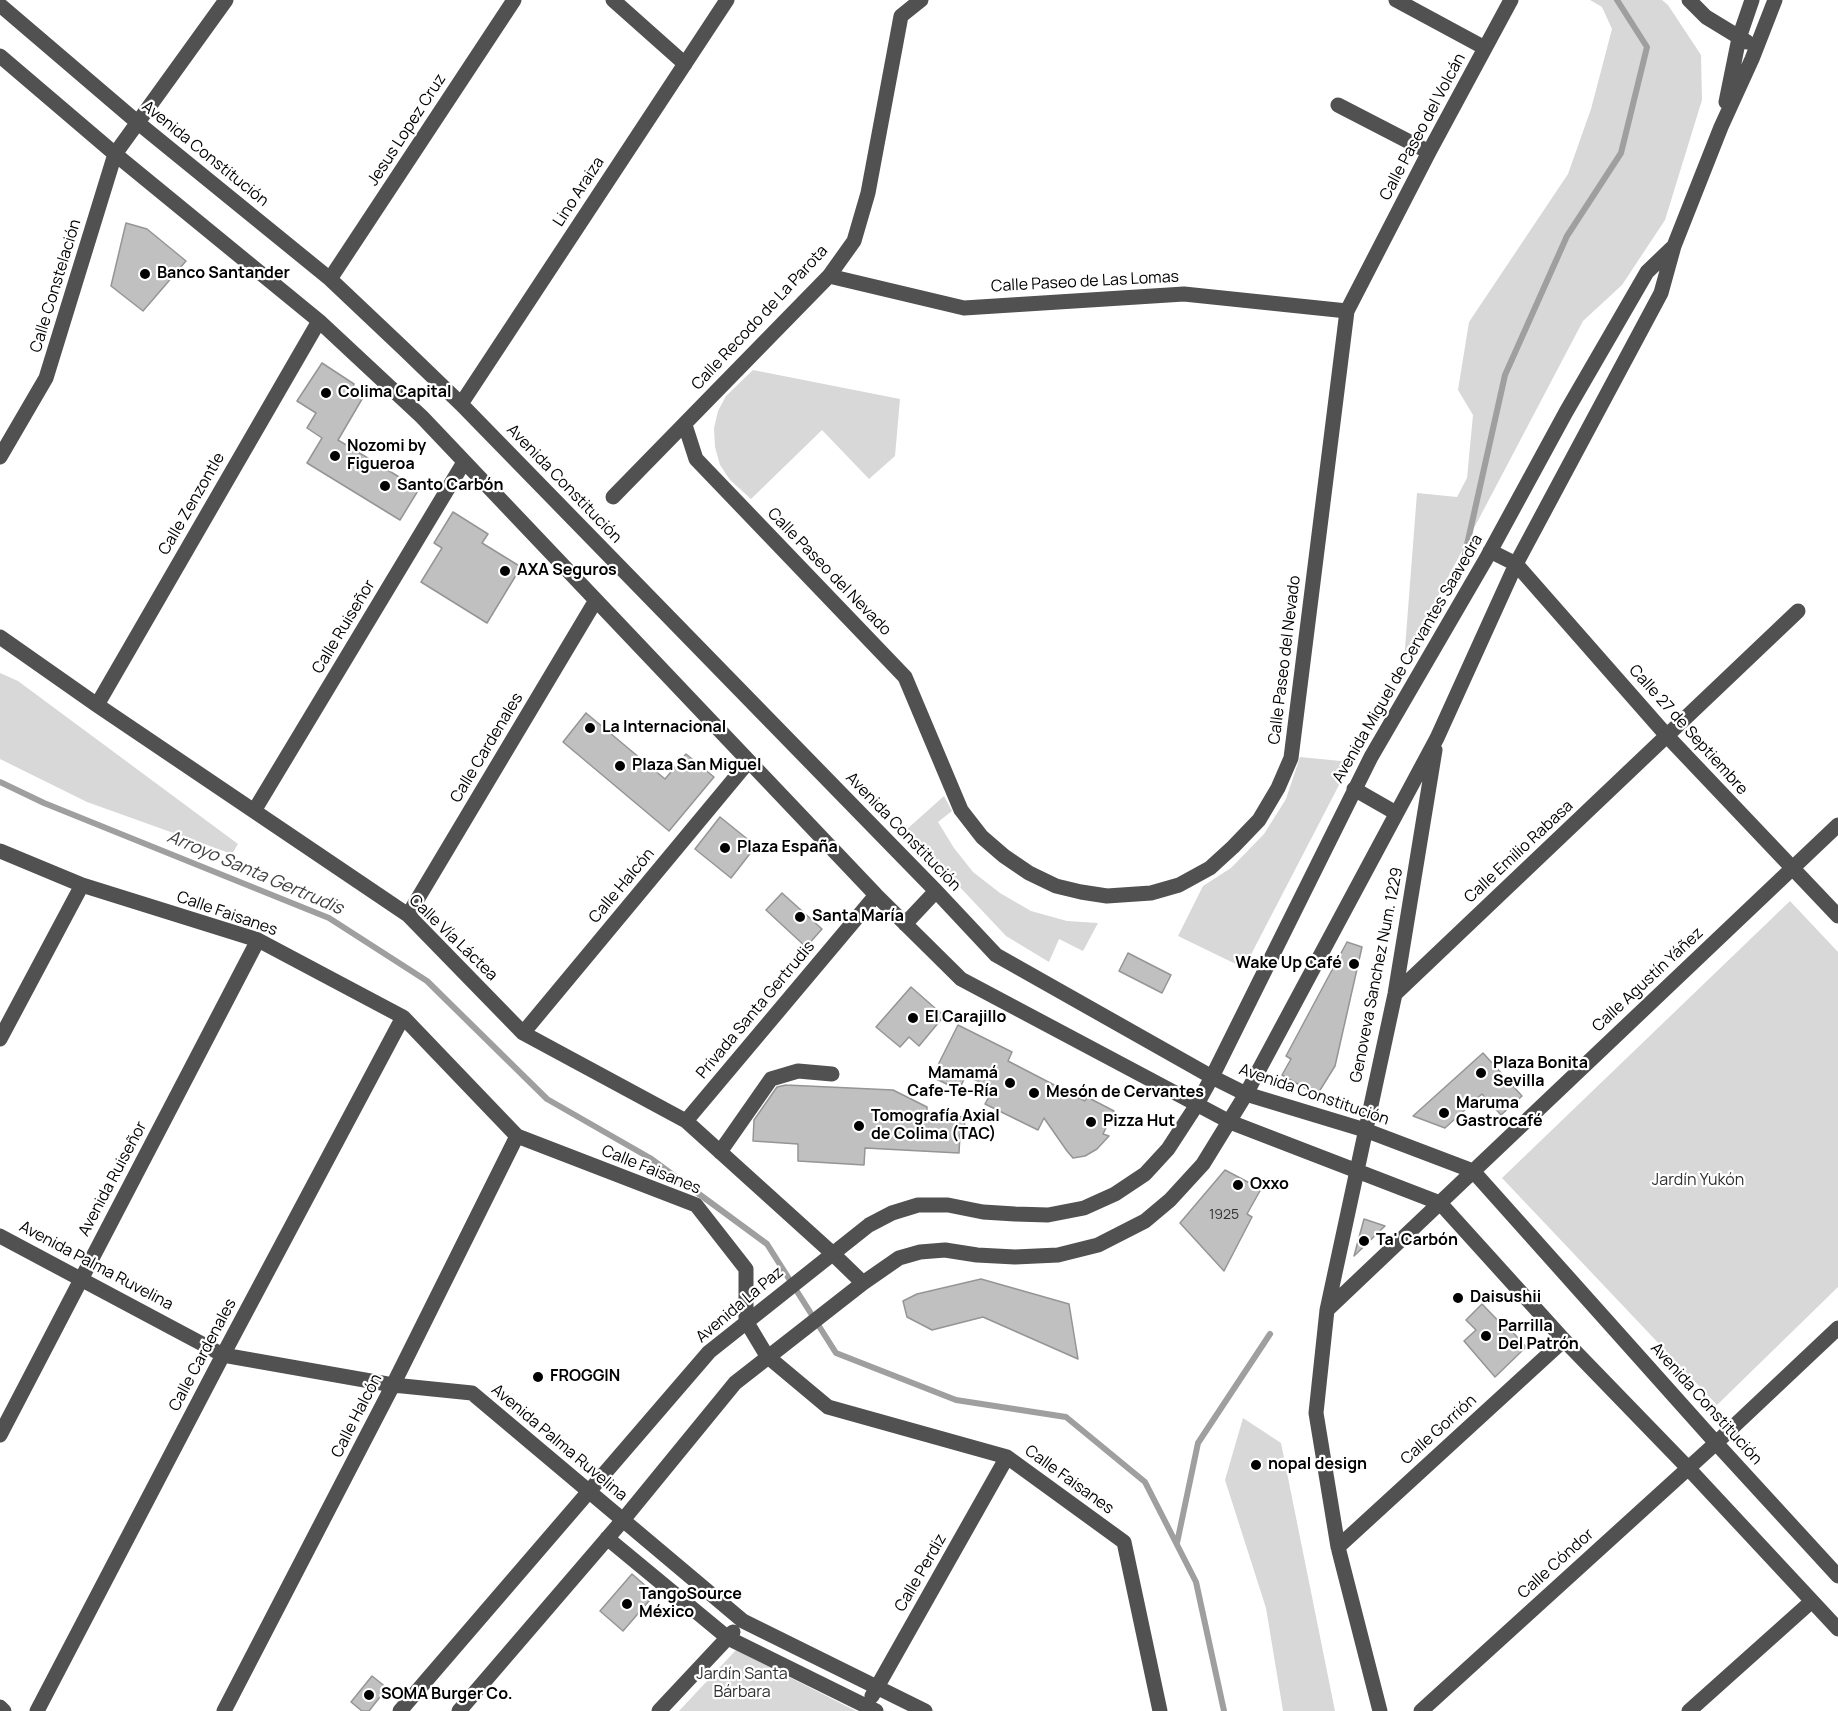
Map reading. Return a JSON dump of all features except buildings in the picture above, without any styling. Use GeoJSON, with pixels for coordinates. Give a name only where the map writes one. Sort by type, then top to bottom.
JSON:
{"type":"FeatureCollection","features":[{"type":"Feature","properties":{"kind":"street","name":"Calle Constelación"},"geometry":{"type":"LineString","coordinates":[[0,457],[46,378],[115,154],[226,0]]}},
{"type":"Feature","properties":{"kind":"street","name":"Jesus Lopez Cruz"},"geometry":{"type":"LineString","coordinates":[[330,279],[514,0]]}},
{"type":"Feature","properties":{"kind":"street"},"geometry":{"type":"LineString","coordinates":[[614,0],[685,64]]}},
{"type":"Feature","properties":{"kind":"street","name":"Lino Araiza"},"geometry":{"type":"LineString","coordinates":[[460,404],[727,0]]}},
{"type":"Feature","properties":{"kind":"street","name":"Calle Recodo de La Parota"},"geometry":{"type":"LineString","coordinates":[[613,497],[829,276],[854,241],[868,194],[901,16],[921,0]]}},
{"type":"Feature","properties":{"kind":"street","name":"Calle Paseo del Volcán"},"geometry":{"type":"LineString","coordinates":[[1347,311],[1485,48],[1396,0]]}},
{"type":"Feature","properties":{"kind":"street"},"geometry":{"type":"LineString","coordinates":[[1485,48],[1511,0]]}},
{"type":"Feature","properties":{"kind":"street"},"geometry":{"type":"LineString","coordinates":[[1689,0],[1707,17],[1757,47]]}},
{"type":"Feature","properties":{"kind":"street"},"geometry":{"type":"LineString","coordinates":[[1751,0],[1773,6]]}},
{"type":"Feature","properties":{"kind":"street","name":"Avenida Miguel de Cervantes Saavedra"},"geometry":{"type":"LineString","coordinates":[[1721,127],[1739,38],[1751,0]]}},
{"type":"Feature","properties":{"kind":"street","name":"Avenida Constitución"},"geometry":{"type":"LineString","coordinates":[[0,5],[137,122],[330,279],[460,404],[996,955],[1246,1094],[1365,1130],[1473,1171],[1838,1576]]}},
{"type":"Feature","properties":{"kind":"street","name":"Avenida Miguel de Cervantes Saavedra"},"geometry":{"type":"LineString","coordinates":[[1230,1122],[1437,738],[1516,564],[1661,293],[1674,246],[1721,127],[1773,6]]}},
{"type":"Feature","properties":{"kind":"street"},"geometry":{"type":"LineString","coordinates":[[0,56],[115,154],[319,321],[422,417],[876,895],[961,979],[1196,1106],[1230,1122],[1440,1203],[1564,1340],[1688,1468],[1838,1629]]}},
{"type":"Feature","properties":{"kind":"street"},"geometry":{"type":"LineString","coordinates":[[1338,105],[1429,152]]}},
{"type":"Feature","properties":{"kind":"street","name":"Avenida Miguel de Cervantes Saavedra"},"geometry":{"type":"LineString","coordinates":[[1196,1106],[1354,789],[1647,272],[1674,246]]}},
{"type":"Feature","properties":{"kind":"street","name":"Calle Paseo de Las Lomas"},"geometry":{"type":"LineString","coordinates":[[829,276],[964,308],[1184,294],[1347,311]]}},
{"type":"Feature","properties":{"kind":"street","name":"Calle Paseo del Nevado"},"geometry":{"type":"LineString","coordinates":[[685,425],[696,459],[905,677],[961,810],[982,837],[1029,873],[1056,886],[1107,896],[1151,893],[1179,885],[1210,868],[1233,847],[1259,820],[1278,788],[1291,758],[1347,311]]}},
{"type":"Feature","properties":{"kind":"street","name":"Calle Zenzontle"},"geometry":{"type":"LineString","coordinates":[[97,705],[319,321]]}},
{"type":"Feature","properties":{"kind":"street","name":"Calle Ruiseñor"},"geometry":{"type":"LineString","coordinates":[[254,811],[464,462]]}},
{"type":"Feature","properties":{"kind":"street"},"geometry":{"type":"LineString","coordinates":[[1490,552],[1516,564]]}},
{"type":"Feature","properties":{"kind":"street","name":"Calle 27 de Septiembre"},"geometry":{"type":"LineString","coordinates":[[1516,564],[1668,737],[1838,916]]}},
{"type":"Feature","properties":{"kind":"street","name":"Calle Cardenales"},"geometry":{"type":"LineString","coordinates":[[408,915],[596,600]]}},
{"type":"Feature","properties":{"kind":"street","name":"Calle Emilio Rabasa"},"geometry":{"type":"LineString","coordinates":[[1395,994],[1798,611]]}},
{"type":"Feature","properties":{"kind":"street","name":"Calle Vía Láctea"},"geometry":{"type":"LineString","coordinates":[[0,637],[408,915],[524,1034],[686,1121],[863,1283]]}},
{"type":"Feature","properties":{"kind":"street","name":"Genoveva Sanchez Num. 1229"},"geometry":{"type":"LineString","coordinates":[[1380,1711],[1338,1547],[1316,1413],[1327,1310],[1395,994],[1437,738]]}},
{"type":"Feature","properties":{"kind":"street","name":"Calle Halcón"},"geometry":{"type":"LineString","coordinates":[[524,1034],[749,760]]}},
{"type":"Feature","properties":{"kind":"street"},"geometry":{"type":"LineString","coordinates":[[1354,789],[1396,813]]}},
{"type":"Feature","properties":{"kind":"street","name":"Calle Agustín Yáñez"},"geometry":{"type":"LineString","coordinates":[[1327,1310],[1838,825]]}},
{"type":"Feature","properties":{"kind":"street","name":"Calle Faisanes"},"geometry":{"type":"LineString","coordinates":[[0,851],[82,885],[258,940],[403,1017],[517,1136],[696,1205],[746,1269],[746,1322],[767,1356],[828,1407],[1007,1457],[1124,1542],[1160,1711]]}},
{"type":"Feature","properties":{"kind":"street"},"geometry":{"type":"LineString","coordinates":[[0,1039],[82,885]]}},
{"type":"Feature","properties":{"kind":"street"},"geometry":{"type":"LineString","coordinates":[[905,924],[936,891]]}},
{"type":"Feature","properties":{"kind":"street","name":"Privada Santa Gertrudis"},"geometry":{"type":"LineString","coordinates":[[686,1121],[876,895]]}},
{"type":"Feature","properties":{"kind":"street","name":"Avenida Ruiseñor"},"geometry":{"type":"LineString","coordinates":[[0,1435],[258,940]]}},
{"type":"Feature","properties":{"kind":"street","name":"Calle Cardenales"},"geometry":{"type":"LineString","coordinates":[[37,1711],[403,1017]]}},
{"type":"Feature","properties":{"kind":"street"},"geometry":{"type":"LineString","coordinates":[[720,1152],[771,1079],[798,1071],[832,1074]]}},
{"type":"Feature","properties":{"kind":"street","name":"Avenida La Paz"},"geometry":{"type":"LineString","coordinates":[[399,1711],[709,1352],[832,1253],[869,1225],[892,1213],[918,1205],[948,1205],[983,1212],[1048,1215],[1084,1208],[1115,1194],[1145,1174],[1168,1149],[1196,1106]]}},
{"type":"Feature","properties":{"kind":"street"},"geometry":{"type":"LineString","coordinates":[[459,1711],[607,1538],[735,1383],[767,1356],[899,1258],[921,1252],[945,1250],[976,1256],[1058,1255],[1098,1245],[1145,1221],[1170,1200],[1203,1164],[1230,1122]]}},
{"type":"Feature","properties":{"kind":"street","name":"Calle Halcón"},"geometry":{"type":"LineString","coordinates":[[224,1711],[393,1385],[517,1136]]}},
{"type":"Feature","properties":{"kind":"street","name":"Avenida Palma Ruvelina"},"geometry":{"type":"LineString","coordinates":[[0,1236],[224,1355],[393,1385],[472,1393],[743,1621],[925,1711]]}},
{"type":"Feature","properties":{"kind":"street","name":"Calle Cóndor"},"geometry":{"type":"LineString","coordinates":[[1421,1711],[1716,1443],[1838,1328]]}},
{"type":"Feature","properties":{"kind":"street","name":"Calle Gorrión"},"geometry":{"type":"LineString","coordinates":[[1338,1547],[1564,1340]]}},
{"type":"Feature","properties":{"kind":"street","name":"Calle Perdiz"},"geometry":{"type":"LineString","coordinates":[[871,1709],[876,1688],[1007,1457]]}},
{"type":"Feature","properties":{"kind":"street"},"geometry":{"type":"LineString","coordinates":[[607,1538],[728,1638],[871,1709]]}},
{"type":"Feature","properties":{"kind":"street"},"geometry":{"type":"LineString","coordinates":[[1689,1711],[1812,1600]]}},
{"type":"Feature","properties":{"kind":"street"},"geometry":{"type":"LineString","coordinates":[[659,1711],[743,1621]]}},
{"type":"Feature","properties":{"kind":"street"},"geometry":{"type":"LineString","coordinates":[[0,1707],[4,1711]]}},
{"type":"Feature","properties":{"kind":"green space"},"geometry":{"type":"Polygon","coordinates":[[[1590,0],[1662,0],[1668,5],[1701,55],[1702,100],[1665,220],[1622,285],[1583,321],[1404,661],[1417,493],[1457,497],[1467,478],[1473,415],[1458,390],[1469,322],[1568,174],[1591,109],[1612,29],[1602,7],[1590,0]]]}},
{"type":"Feature","properties":{"kind":"green space"},"geometry":{"type":"Polygon","coordinates":[[[753,370],[900,399],[895,456],[869,479],[822,430],[751,499],[730,480],[720,465],[715,447],[714,428],[718,411],[726,396],[753,370]]]}},
{"type":"Feature","properties":{"kind":"green space"},"geometry":{"type":"Polygon","coordinates":[[[0,673],[18,681],[238,844],[232,854],[87,802],[0,759],[0,673]]]}},
{"type":"Feature","properties":{"kind":"green space"},"geometry":{"type":"Polygon","coordinates":[[[1300,757],[1351,762],[1244,968],[1178,936],[1203,886],[1231,868],[1264,834],[1286,799],[1300,757]]]}},
{"type":"Feature","properties":{"kind":"green space"},"geometry":{"type":"Polygon","coordinates":[[[944,796],[952,811],[938,822],[954,848],[973,872],[1000,893],[1031,911],[1067,921],[1098,923],[1083,951],[1059,939],[1049,962],[1006,936],[906,830],[944,796]]]}},
{"type":"Feature","properties":{"kind":"green space","name":"Jardín Yukón"},"geometry":{"type":"Polygon","coordinates":[[[1790,901],[1838,952],[1838,1287],[1717,1405],[1502,1178],[1790,901]]]}},
{"type":"Feature","properties":{"kind":"green space"},"geometry":{"type":"Polygon","coordinates":[[[1243,1418],[1281,1443],[1335,1711],[1283,1711],[1266,1608],[1225,1480],[1243,1418]]]}},
{"type":"Feature","properties":{"kind":"green space","name":"Jardín Santa Bárbara"},"geometry":{"type":"Polygon","coordinates":[[[736,1650],[856,1711],[679,1711],[736,1650]]]}},
{"type":"Feature","properties":{"kind":"waterway"},"geometry":{"type":"LineString","coordinates":[[1460,576],[1505,375],[1567,236],[1621,153],[1647,47],[1617,0]]}},
{"type":"Feature","properties":{"kind":"waterway","name":"Arroyo Santa Gertrudis"},"geometry":{"type":"LineString","coordinates":[[0,782],[44,803],[329,918],[427,981],[547,1099],[650,1158],[767,1244],[836,1353],[956,1400],[1066,1417],[1145,1482],[1196,1582],[1224,1711]]}},
{"type":"Feature","properties":{"kind":"waterway"},"geometry":{"type":"LineString","coordinates":[[1177,1543],[1198,1443],[1270,1334]]}},
{"type":"Feature","properties":{"kind":"place","name":"Banco Santander"},"geometry":{"type":"Point","coordinates":[145,274]}},
{"type":"Feature","properties":{"kind":"place","name":"Colima Capital"},"geometry":{"type":"Point","coordinates":[326,393]}},
{"type":"Feature","properties":{"kind":"place","name":"Nozomi by Figueroa"},"geometry":{"type":"Point","coordinates":[335,456]}},
{"type":"Feature","properties":{"kind":"place","name":"Santo Carbón"},"geometry":{"type":"Point","coordinates":[385,486]}},
{"type":"Feature","properties":{"kind":"place","name":"AXA Seguros"},"geometry":{"type":"Point","coordinates":[505,571]}},
{"type":"Feature","properties":{"kind":"place","name":"La Internacional"},"geometry":{"type":"Point","coordinates":[590,728]}},
{"type":"Feature","properties":{"kind":"place","name":"Plaza San Miguel"},"geometry":{"type":"Point","coordinates":[620,766]}},
{"type":"Feature","properties":{"kind":"place","name":"Plaza España"},"geometry":{"type":"Point","coordinates":[725,848]}},
{"type":"Feature","properties":{"kind":"place","name":"Santa María"},"geometry":{"type":"Point","coordinates":[800,917]}},
{"type":"Feature","properties":{"kind":"place","name":"Wake Up Café"},"geometry":{"type":"Point","coordinates":[1354,964]}},
{"type":"Feature","properties":{"kind":"place","name":"El Carajillo"},"geometry":{"type":"Point","coordinates":[913,1018]}},
{"type":"Feature","properties":{"kind":"place","name":"Plaza Bonita Sevilla"},"geometry":{"type":"Point","coordinates":[1481,1073]}},
{"type":"Feature","properties":{"kind":"place","name":"Mamamá Cafe-Te-Ría"},"geometry":{"type":"Point","coordinates":[1010,1083]}},
{"type":"Feature","properties":{"kind":"place","name":"Mesón de Cervantes"},"geometry":{"type":"Point","coordinates":[1034,1093]}},
{"type":"Feature","properties":{"kind":"place","name":"Maruma Gastrocafé"},"geometry":{"type":"Point","coordinates":[1444,1113]}},
{"type":"Feature","properties":{"kind":"place","name":"Pizza Hut"},"geometry":{"type":"Point","coordinates":[1091,1122]}},
{"type":"Feature","properties":{"kind":"place","name":"Tomografía Axial de Colima (TAC)"},"geometry":{"type":"Point","coordinates":[859,1126]}},
{"type":"Feature","properties":{"kind":"place","name":"Oxxo"},"geometry":{"type":"Point","coordinates":[1238,1185]}},
{"type":"Feature","properties":{"kind":"place","name":"Ta' Carbón"},"geometry":{"type":"Point","coordinates":[1364,1241]}},
{"type":"Feature","properties":{"kind":"place","name":"Daisushii"},"geometry":{"type":"Point","coordinates":[1458,1298]}},
{"type":"Feature","properties":{"kind":"place","name":"Parrilla Del Patrón"},"geometry":{"type":"Point","coordinates":[1486,1336]}},
{"type":"Feature","properties":{"kind":"place","name":"FROGGIN"},"geometry":{"type":"Point","coordinates":[538,1377]}},
{"type":"Feature","properties":{"kind":"place","name":"nopal design"},"geometry":{"type":"Point","coordinates":[1256,1465]}},
{"type":"Feature","properties":{"kind":"place","name":"TangoSource México"},"geometry":{"type":"Point","coordinates":[627,1604]}},
{"type":"Feature","properties":{"kind":"place","name":"SOMA Burger Co."},"geometry":{"type":"Point","coordinates":[369,1695]}}]}
